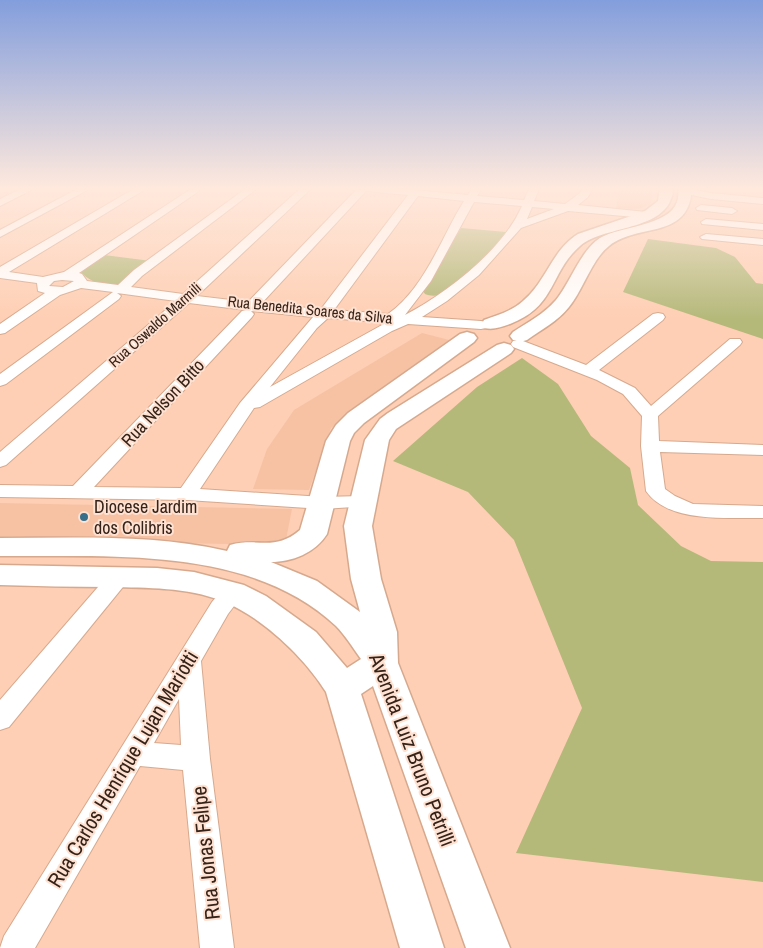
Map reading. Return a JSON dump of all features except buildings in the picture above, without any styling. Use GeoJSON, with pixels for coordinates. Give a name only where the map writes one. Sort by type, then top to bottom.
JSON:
{"type":"FeatureCollection","features":[{"type":"Feature","properties":{"kind":"main road"},"geometry":{"type":"LineString","coordinates":[[188,553],[218,550],[267,553],[290,550],[300,546],[314,534],[338,441],[344,430],[356,418],[476,330],[518,313],[532,303],[572,245],[582,237],[599,231]]}},
{"type":"Feature","properties":{"kind":"main road"},"geometry":{"type":"LineString","coordinates":[[342,689],[382,662],[381,632],[366,580],[358,526],[377,440],[388,424],[514,343],[562,304],[594,253],[605,242],[639,231]]}},
{"type":"Feature","properties":{"kind":"main road"},"geometry":{"type":"LineString","coordinates":[[476,330],[512,328],[514,343]]}},
{"type":"Feature","properties":{"kind":"main road"},"geometry":{"type":"LineString","coordinates":[[476,330],[471,342],[486,348],[514,343]]}},
{"type":"Feature","properties":{"kind":"main road","name":"Avenida Luiz Bruno Petrilli"},"geometry":{"type":"LineString","coordinates":[[0,547],[152,550],[188,553],[266,569],[298,582],[327,600],[353,622],[382,662],[488,948]]}},
{"type":"Feature","properties":{"kind":"main road"},"geometry":{"type":"LineString","coordinates":[[0,575],[157,578],[194,582],[233,593],[256,604],[305,642],[327,666],[342,689],[422,948]]}},
{"type":"Feature","properties":{"kind":"street"},"geometry":{"type":"LineString","coordinates":[[0,273],[70,231]]}},
{"type":"Feature","properties":{"kind":"street"},"geometry":{"type":"LineString","coordinates":[[0,330],[137,231]]}},
{"type":"Feature","properties":{"kind":"street"},"geometry":{"type":"LineString","coordinates":[[0,381],[117,293],[138,273],[194,231]]}},
{"type":"Feature","properties":{"kind":"street","name":"Rua Oswaldo Marmili"},"geometry":{"type":"LineString","coordinates":[[0,461],[184,301],[260,231]]}},
{"type":"Feature","properties":{"kind":"street","name":"Rua Nelson Bitto"},"geometry":{"type":"LineString","coordinates":[[78,492],[324,231]]}},
{"type":"Feature","properties":{"kind":"street"},"geometry":{"type":"LineString","coordinates":[[187,494],[246,407],[312,325],[324,314],[387,231]]}},
{"type":"Feature","properties":{"kind":"street"},"geometry":{"type":"LineString","coordinates":[[391,323],[418,292],[452,231]]}},
{"type":"Feature","properties":{"kind":"street"},"geometry":{"type":"LineString","coordinates":[[246,407],[391,323],[445,298],[472,277],[512,231]]}},
{"type":"Feature","properties":{"kind":"street"},"geometry":{"type":"LineString","coordinates":[[736,231],[738,240]]}},
{"type":"Feature","properties":{"kind":"street"},"geometry":{"type":"LineString","coordinates":[[706,237],[763,242]]}},
{"type":"Feature","properties":{"kind":"street","name":"Rua Benedita Soares da Silva"},"geometry":{"type":"LineString","coordinates":[[0,273],[61,285],[250,310],[312,325],[391,323],[476,330]]}},
{"type":"Feature","properties":{"kind":"street"},"geometry":{"type":"LineString","coordinates":[[0,320],[61,285]]}},
{"type":"Feature","properties":{"kind":"street"},"geometry":{"type":"LineString","coordinates":[[418,292],[428,297],[445,298]]}},
{"type":"Feature","properties":{"kind":"street","name":"Rua Benedita Soares da Silva"},"geometry":{"type":"LineString","coordinates":[[250,310],[324,314],[391,323],[476,330]]}},
{"type":"Feature","properties":{"kind":"street"},"geometry":{"type":"LineString","coordinates":[[589,370],[658,317]]}},
{"type":"Feature","properties":{"kind":"street"},"geometry":{"type":"LineString","coordinates":[[650,415],[735,342]]}},
{"type":"Feature","properties":{"kind":"street"},"geometry":{"type":"LineString","coordinates":[[514,343],[589,370],[629,391],[650,415],[650,446],[656,491],[668,500],[690,510],[763,512]]}},
{"type":"Feature","properties":{"kind":"street"},"geometry":{"type":"LineString","coordinates":[[286,357],[306,362],[327,361]]}},
{"type":"Feature","properties":{"kind":"street"},"geometry":{"type":"LineString","coordinates":[[650,446],[763,450]]}},
{"type":"Feature","properties":{"kind":"street"},"geometry":{"type":"LineString","coordinates":[[0,491],[187,494],[323,503],[362,502]]}},
{"type":"Feature","properties":{"kind":"street"},"geometry":{"type":"LineString","coordinates":[[0,718],[119,577]]}},
{"type":"Feature","properties":{"kind":"street","name":"Rua Carlos Henrique Lujan Mariotti"},"geometry":{"type":"LineString","coordinates":[[16,948],[220,608],[233,593]]}},
{"type":"Feature","properties":{"kind":"street","name":"Rua Jonas Felipe"},"geometry":{"type":"LineString","coordinates":[[188,661],[196,759],[217,948]]}},
{"type":"Feature","properties":{"kind":"street"},"geometry":{"type":"LineString","coordinates":[[134,753],[196,759]]}},
{"type":"Feature","properties":{"kind":"shaded area"},"geometry":{"type":"Polygon","coordinates":[[[422,333],[453,341],[331,428],[309,490],[253,489],[267,449],[294,410],[422,333]]]}},
{"type":"Feature","properties":{"kind":"shaded area"},"geometry":{"type":"Polygon","coordinates":[[[0,503],[292,509],[285,545],[0,540],[0,503]]]}},
{"type":"Feature","properties":{"kind":"green space"},"geometry":{"type":"Polygon","coordinates":[[[459,231],[506,232],[481,263],[459,285],[436,296],[425,294],[423,291],[459,231]]]}},
{"type":"Feature","properties":{"kind":"green space"},"geometry":{"type":"Polygon","coordinates":[[[648,239],[716,248],[735,257],[756,283],[763,284],[763,339],[623,292],[648,239]]]}},
{"type":"Feature","properties":{"kind":"green space"},"geometry":{"type":"Polygon","coordinates":[[[104,255],[151,261],[134,276],[122,283],[104,285],[93,281],[80,271],[104,255]]]}},
{"type":"Feature","properties":{"kind":"green space"},"geometry":{"type":"Polygon","coordinates":[[[522,358],[558,384],[591,436],[630,468],[638,505],[681,546],[711,561],[763,562],[763,882],[516,853],[582,708],[514,540],[468,492],[393,461],[477,387],[522,358]]]}},
{"type":"Feature","properties":{"kind":"place","name":"Diocese Jardim dos Colibris"},"geometry":{"type":"Point","coordinates":[84,517]}}]}
